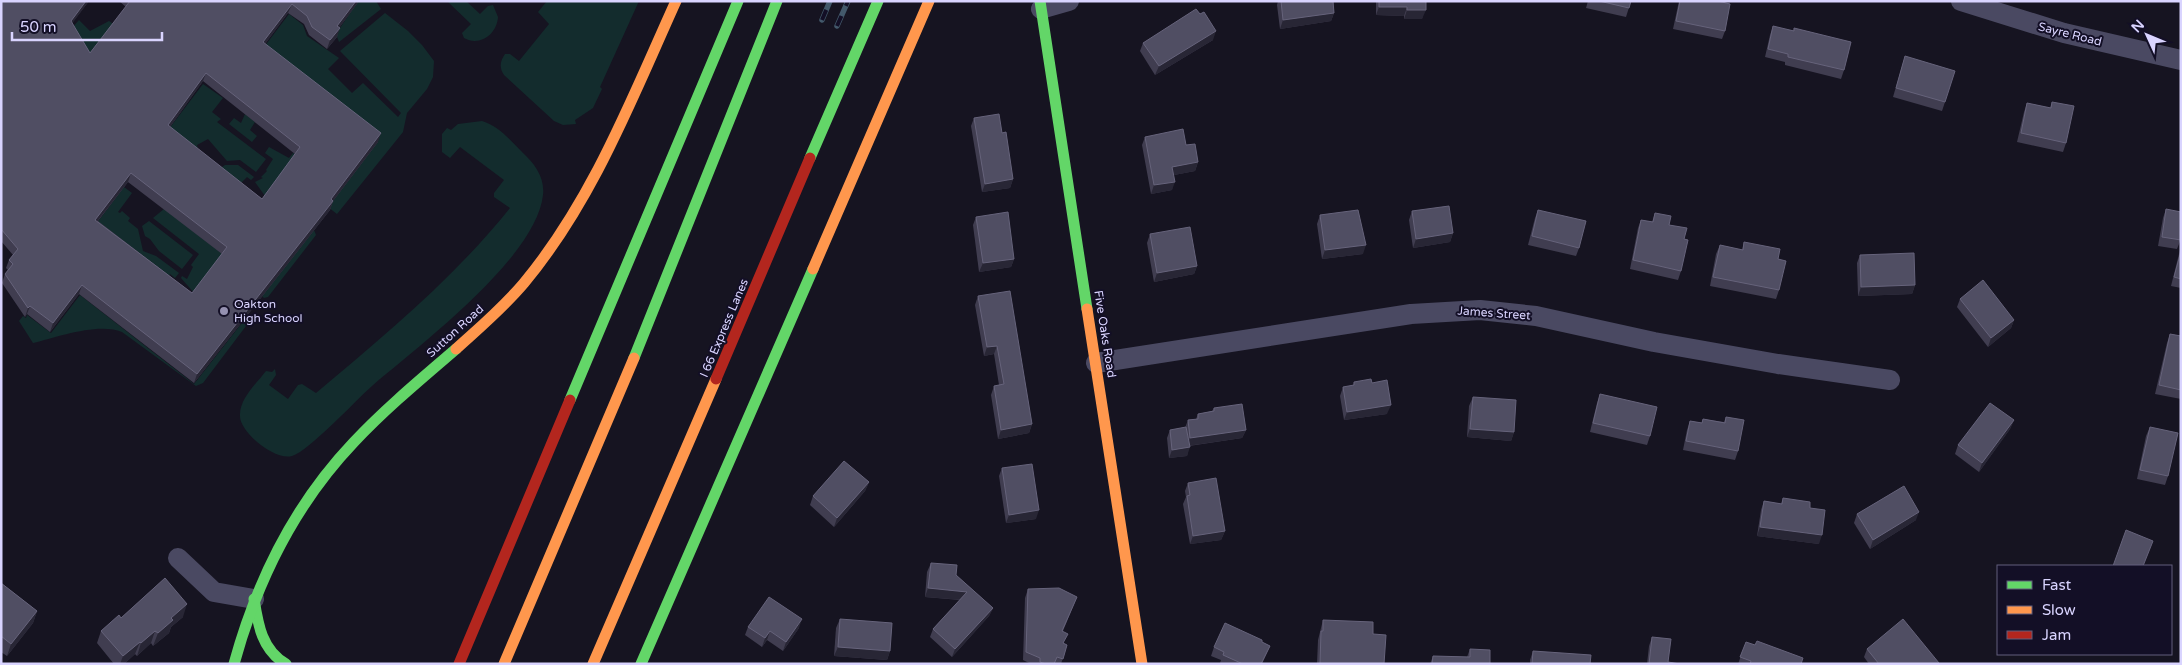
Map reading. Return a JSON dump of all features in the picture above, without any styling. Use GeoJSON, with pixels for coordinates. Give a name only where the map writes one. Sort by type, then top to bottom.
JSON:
{"type":"FeatureCollection","features":[{"type":"Feature","properties":{"kind":"main road","name":"Sutton Road"},"geometry":{"type":"LineString","coordinates":[[234,664],[254,599],[277,546],[306,501],[344,452],[368,428],[496,313],[523,285],[565,230],[589,190],[615,137],[676,1]]}},
{"type":"Feature","properties":{"kind":"main road"},"geometry":{"type":"LineString","coordinates":[[459,664],[738,1]]}},
{"type":"Feature","properties":{"kind":"main road"},"geometry":{"type":"LineString","coordinates":[[504,664],[658,302],[776,1]]}},
{"type":"Feature","properties":{"kind":"main road","name":"I 66 Express Lanes"},"geometry":{"type":"LineString","coordinates":[[592,664],[878,1]]}},
{"type":"Feature","properties":{"kind":"main road"},"geometry":{"type":"LineString","coordinates":[[641,664],[929,1]]}},
{"type":"Feature","properties":{"kind":"main road","name":"Five Oaks Road"},"geometry":{"type":"LineString","coordinates":[[1041,5],[1142,664]]}},
{"type":"Feature","properties":{"kind":"main road"},"geometry":{"type":"LineString","coordinates":[[254,599],[262,638],[270,651],[286,664]]}},
{"type":"Feature","properties":{"kind":"street"},"geometry":{"type":"LineString","coordinates":[[1041,5],[1070,1]]}},
{"type":"Feature","properties":{"kind":"street","name":"Sayre Road"},"geometry":{"type":"LineString","coordinates":[[1961,1],[2064,34],[2181,60]]}},
{"type":"Feature","properties":{"kind":"street","name":"James Street"},"geometry":{"type":"LineString","coordinates":[[1096,363],[1411,314],[1480,310],[1536,316],[1740,357],[1890,380]]}},
{"type":"Feature","properties":{"kind":"street"},"geometry":{"type":"LineString","coordinates":[[178,558],[214,592],[254,599]]}},
{"type":"Feature","properties":{"kind":"green space"},"geometry":{"type":"Polygon","coordinates":[[[358,1],[376,1],[381,9],[339,42],[336,34],[358,1]]]}},
{"type":"Feature","properties":{"kind":"green space"},"geometry":{"type":"Polygon","coordinates":[[[447,1],[466,1],[480,14],[488,6],[493,5],[498,17],[495,29],[482,40],[476,41],[464,38],[462,33],[471,24],[447,1]]]}},
{"type":"Feature","properties":{"kind":"green space"},"geometry":{"type":"Polygon","coordinates":[[[547,1],[639,1],[600,87],[602,89],[593,108],[575,120],[576,124],[563,125],[554,121],[504,75],[501,70],[501,62],[505,54],[510,54],[519,61],[549,24],[538,12],[547,1]]]}},
{"type":"Feature","properties":{"kind":"green space"},"geometry":{"type":"Polygon","coordinates":[[[385,13],[408,31],[434,61],[433,77],[427,89],[407,113],[403,132],[337,214],[328,207],[378,141],[261,51],[289,14],[303,25],[307,36],[339,58],[328,69],[352,93],[363,83],[398,117],[401,113],[340,51],[385,13]]]}},
{"type":"Feature","properties":{"kind":"green space"},"geometry":{"type":"Polygon","coordinates":[[[79,20],[90,31],[109,21],[115,25],[130,77],[59,43],[79,20]]]}},
{"type":"Feature","properties":{"kind":"green space"},"geometry":{"type":"Polygon","coordinates":[[[203,84],[223,98],[212,112],[221,119],[217,122],[266,159],[256,172],[240,160],[227,161],[208,139],[197,145],[198,149],[165,134],[203,84]]]}},
{"type":"Feature","properties":{"kind":"green space"},"geometry":{"type":"Polygon","coordinates":[[[245,114],[255,122],[250,130],[257,136],[252,142],[229,124],[234,118],[241,123],[245,114]]]}},
{"type":"Feature","properties":{"kind":"green space"},"geometry":{"type":"Polygon","coordinates":[[[482,121],[494,126],[509,138],[531,162],[541,177],[543,195],[536,220],[520,246],[473,299],[372,386],[332,425],[300,452],[292,456],[285,456],[277,454],[260,444],[246,430],[242,423],[240,410],[245,397],[266,371],[272,372],[275,369],[276,375],[269,385],[288,399],[298,385],[302,384],[316,393],[418,305],[465,259],[510,208],[494,197],[494,193],[504,180],[460,147],[450,158],[442,152],[442,134],[447,128],[451,130],[458,124],[482,121]]]}},
{"type":"Feature","properties":{"kind":"green space"},"geometry":{"type":"Polygon","coordinates":[[[269,147],[289,158],[293,153],[297,155],[265,196],[255,182],[263,178],[261,177],[267,171],[273,159],[265,153],[269,147]]]}},
{"type":"Feature","properties":{"kind":"green space"},"geometry":{"type":"Polygon","coordinates":[[[225,165],[238,165],[254,177],[251,180],[247,177],[239,185],[214,173],[225,165]]]}},
{"type":"Feature","properties":{"kind":"green space"},"geometry":{"type":"Polygon","coordinates":[[[124,187],[132,193],[118,212],[122,211],[130,218],[128,221],[138,229],[143,251],[156,256],[179,273],[175,278],[170,274],[166,280],[93,228],[124,187]]]}},
{"type":"Feature","properties":{"kind":"green space"},"geometry":{"type":"Polygon","coordinates":[[[164,209],[224,255],[195,294],[181,278],[182,276],[187,279],[193,267],[191,265],[199,254],[153,218],[164,209]]]}},
{"type":"Feature","properties":{"kind":"green space"},"geometry":{"type":"Polygon","coordinates":[[[149,221],[193,255],[182,269],[159,251],[150,239],[145,236],[142,226],[149,221]]]}},
{"type":"Feature","properties":{"kind":"green space"},"geometry":{"type":"Polygon","coordinates":[[[314,230],[316,235],[268,297],[264,298],[262,296],[314,230]]]}},
{"type":"Feature","properties":{"kind":"green space"},"geometry":{"type":"Polygon","coordinates":[[[80,295],[194,384],[245,319],[249,322],[203,383],[196,386],[122,332],[113,329],[66,334],[33,343],[19,321],[23,316],[26,318],[27,315],[51,333],[80,295]]]}},
{"type":"Feature","properties":{"kind":"building"},"geometry":{"type":"Polygon","coordinates":[[[1,1],[86,1],[71,21],[90,53],[130,1],[356,1],[337,26],[340,28],[330,40],[312,27],[307,16],[292,4],[263,42],[381,133],[331,199],[333,201],[197,374],[82,285],[53,323],[30,306],[28,308],[5,274],[13,264],[9,260],[18,249],[1,229],[1,1]],[[206,73],[168,125],[262,199],[300,147],[206,73]],[[131,173],[95,220],[192,293],[227,247],[131,173]]]}},
{"type":"Feature","properties":{"kind":"building"},"geometry":{"type":"Polygon","coordinates":[[[1281,1],[1333,1],[1334,13],[1283,20],[1281,1]]]}},
{"type":"Feature","properties":{"kind":"building"},"geometry":{"type":"Polygon","coordinates":[[[1379,1],[1426,1],[1426,10],[1407,10],[1407,7],[1379,7],[1379,1]]]}},
{"type":"Feature","properties":{"kind":"building"},"geometry":{"type":"Polygon","coordinates":[[[1599,1],[1631,1],[1629,8],[1599,1]]]}},
{"type":"Feature","properties":{"kind":"building"},"geometry":{"type":"Polygon","coordinates":[[[1680,1],[1718,1],[1730,4],[1725,31],[1676,21],[1680,1]]]}},
{"type":"Feature","properties":{"kind":"building"},"geometry":{"type":"Polygon","coordinates":[[[1196,9],[1200,14],[1204,12],[1216,31],[1159,66],[1143,43],[1196,9]]]}},
{"type":"Feature","properties":{"kind":"building"},"geometry":{"type":"Polygon","coordinates":[[[1773,26],[1794,31],[1794,28],[1851,42],[1844,70],[1788,57],[1788,54],[1768,49],[1773,26]]]}},
{"type":"Feature","properties":{"kind":"building"},"geometry":{"type":"Polygon","coordinates":[[[1905,56],[1955,71],[1945,102],[1896,88],[1905,56]]]}},
{"type":"Feature","properties":{"kind":"building"},"geometry":{"type":"Polygon","coordinates":[[[2052,102],[2074,106],[2066,143],[2021,133],[2027,103],[2051,108],[2052,102]]]}},
{"type":"Feature","properties":{"kind":"building"},"geometry":{"type":"Polygon","coordinates":[[[999,114],[1002,133],[1006,132],[1013,179],[985,184],[974,118],[999,114]]]}},
{"type":"Feature","properties":{"kind":"building"},"geometry":{"type":"Polygon","coordinates":[[[1183,129],[1186,145],[1195,144],[1198,162],[1172,167],[1175,182],[1154,185],[1145,137],[1183,129]]]}},
{"type":"Feature","properties":{"kind":"building"},"geometry":{"type":"Polygon","coordinates":[[[1449,206],[1453,233],[1416,239],[1412,211],[1449,206]]]}},
{"type":"Feature","properties":{"kind":"building"},"geometry":{"type":"Polygon","coordinates":[[[2166,209],[2181,212],[2181,240],[2162,237],[2166,209]]]}},
{"type":"Feature","properties":{"kind":"building"},"geometry":{"type":"Polygon","coordinates":[[[1358,210],[1366,245],[1325,250],[1320,215],[1358,210]]]}},
{"type":"Feature","properties":{"kind":"building"},"geometry":{"type":"Polygon","coordinates":[[[1538,210],[1586,221],[1579,248],[1532,236],[1538,210]]]}},
{"type":"Feature","properties":{"kind":"building"},"geometry":{"type":"Polygon","coordinates":[[[1008,212],[1014,259],[983,263],[976,217],[1008,212]]]}},
{"type":"Feature","properties":{"kind":"building"},"geometry":{"type":"Polygon","coordinates":[[[1655,213],[1671,216],[1669,225],[1687,228],[1684,239],[1688,240],[1681,271],[1633,260],[1641,220],[1653,222],[1655,213]]]}},
{"type":"Feature","properties":{"kind":"building"},"geometry":{"type":"Polygon","coordinates":[[[1190,227],[1197,266],[1157,273],[1150,234],[1190,227]]]}},
{"type":"Feature","properties":{"kind":"building"},"geometry":{"type":"Polygon","coordinates":[[[1744,242],[1780,249],[1778,259],[1786,261],[1779,290],[1713,277],[1720,245],[1743,250],[1744,242]]]}},
{"type":"Feature","properties":{"kind":"building"},"geometry":{"type":"Polygon","coordinates":[[[2181,251],[2181,279],[2174,277],[2181,251]]]}},
{"type":"Feature","properties":{"kind":"building"},"geometry":{"type":"Polygon","coordinates":[[[1914,253],[1915,285],[1861,287],[1860,255],[1914,253]]]}},
{"type":"Feature","properties":{"kind":"building"},"geometry":{"type":"Polygon","coordinates":[[[1983,280],[2014,320],[1991,338],[1960,299],[1983,280]]]}},
{"type":"Feature","properties":{"kind":"building"},"geometry":{"type":"Polygon","coordinates":[[[1010,291],[1032,424],[1001,430],[994,386],[1004,384],[997,346],[987,347],[978,296],[1010,291]]]}},
{"type":"Feature","properties":{"kind":"building"},"geometry":{"type":"Polygon","coordinates":[[[2170,334],[2181,336],[2181,390],[2159,385],[2170,334]]]}},
{"type":"Feature","properties":{"kind":"building"},"geometry":{"type":"Polygon","coordinates":[[[1371,379],[1372,383],[1387,380],[1391,405],[1347,412],[1343,387],[1354,385],[1354,382],[1371,379]]]}},
{"type":"Feature","properties":{"kind":"building"},"geometry":{"type":"Polygon","coordinates":[[[1600,394],[1657,407],[1650,436],[1593,423],[1600,394]]]}},
{"type":"Feature","properties":{"kind":"building"},"geometry":{"type":"Polygon","coordinates":[[[1473,397],[1516,400],[1514,432],[1470,429],[1473,397]]]}},
{"type":"Feature","properties":{"kind":"building"},"geometry":{"type":"Polygon","coordinates":[[[1990,403],[2014,420],[1982,463],[1958,445],[1990,403]]]}},
{"type":"Feature","properties":{"kind":"building"},"geometry":{"type":"Polygon","coordinates":[[[1242,404],[1246,430],[1190,438],[1188,420],[1198,419],[1198,414],[1214,411],[1214,408],[1242,404]]]}},
{"type":"Feature","properties":{"kind":"building"},"geometry":{"type":"Polygon","coordinates":[[[1726,417],[1744,420],[1738,451],[1686,441],[1690,421],[1702,423],[1703,419],[1725,423],[1726,417]]]}},
{"type":"Feature","properties":{"kind":"building"},"geometry":{"type":"Polygon","coordinates":[[[1186,427],[1190,447],[1172,450],[1170,430],[1186,427]]]}},
{"type":"Feature","properties":{"kind":"building"},"geometry":{"type":"Polygon","coordinates":[[[2150,427],[2178,433],[2168,476],[2140,470],[2150,427]]]}},
{"type":"Feature","properties":{"kind":"building"},"geometry":{"type":"Polygon","coordinates":[[[844,461],[869,482],[837,518],[813,496],[844,461]]]}},
{"type":"Feature","properties":{"kind":"building"},"geometry":{"type":"Polygon","coordinates":[[[1032,464],[1039,510],[1009,515],[1002,468],[1032,464]]]}},
{"type":"Feature","properties":{"kind":"building"},"geometry":{"type":"Polygon","coordinates":[[[1216,478],[1225,531],[1193,536],[1187,496],[1190,495],[1188,483],[1216,478]]]}},
{"type":"Feature","properties":{"kind":"building"},"geometry":{"type":"Polygon","coordinates":[[[1904,486],[1919,512],[1873,540],[1857,514],[1904,486]]]}},
{"type":"Feature","properties":{"kind":"building"},"geometry":{"type":"Polygon","coordinates":[[[1783,498],[1810,502],[1810,508],[1825,510],[1822,535],[1760,527],[1764,501],[1782,504],[1783,498]]]}},
{"type":"Feature","properties":{"kind":"building"},"geometry":{"type":"Polygon","coordinates":[[[2126,530],[2153,541],[2143,565],[2113,565],[2126,530]]]}},
{"type":"Feature","properties":{"kind":"building"},"geometry":{"type":"Polygon","coordinates":[[[931,563],[957,565],[956,575],[993,608],[955,649],[933,629],[967,592],[928,588],[931,563]]]}},
{"type":"Feature","properties":{"kind":"building"},"geometry":{"type":"Polygon","coordinates":[[[165,578],[187,604],[158,633],[155,631],[123,656],[101,631],[119,615],[121,618],[165,578]]]}},
{"type":"Feature","properties":{"kind":"building"},"geometry":{"type":"Polygon","coordinates":[[[1,583],[37,611],[11,644],[1,636],[1,583]]]}},
{"type":"Feature","properties":{"kind":"building"},"geometry":{"type":"Polygon","coordinates":[[[1059,588],[1077,597],[1062,631],[1068,634],[1063,643],[1067,645],[1063,659],[1057,657],[1054,664],[1046,664],[1040,662],[1040,658],[1026,652],[1028,589],[1059,588]]]}},
{"type":"Feature","properties":{"kind":"building"},"geometry":{"type":"Polygon","coordinates":[[[769,597],[802,619],[786,642],[770,631],[765,638],[748,627],[769,597]]]}},
{"type":"Feature","properties":{"kind":"building"},"geometry":{"type":"Polygon","coordinates":[[[840,619],[892,623],[890,651],[838,647],[840,619]]]}},
{"type":"Feature","properties":{"kind":"building"},"geometry":{"type":"Polygon","coordinates":[[[1903,619],[1938,664],[1879,664],[1867,649],[1903,619]]]}},
{"type":"Feature","properties":{"kind":"building"},"geometry":{"type":"Polygon","coordinates":[[[1323,620],[1373,622],[1373,634],[1386,635],[1384,664],[1320,664],[1323,620]]]}},
{"type":"Feature","properties":{"kind":"building"},"geometry":{"type":"Polygon","coordinates":[[[1225,623],[1262,640],[1262,642],[1270,646],[1261,664],[1243,664],[1223,655],[1224,652],[1214,647],[1225,623]]]}},
{"type":"Feature","properties":{"kind":"building"},"geometry":{"type":"Polygon","coordinates":[[[1652,637],[1671,639],[1668,662],[1680,664],[1649,664],[1652,637]]]}},
{"type":"Feature","properties":{"kind":"building"},"geometry":{"type":"Polygon","coordinates":[[[1757,641],[1803,658],[1801,664],[1750,664],[1751,661],[1740,657],[1746,642],[1755,645],[1757,641]]]}},
{"type":"Feature","properties":{"kind":"building"},"geometry":{"type":"Polygon","coordinates":[[[1470,649],[1490,650],[1490,664],[1432,664],[1433,656],[1470,657],[1470,649]]]}},
{"type":"Feature","properties":{"kind":"building"},"geometry":{"type":"Polygon","coordinates":[[[1533,651],[1591,655],[1590,664],[1532,664],[1533,651]]]}},
{"type":"Feature","properties":{"kind":"railway"},"geometry":{"type":"LineString","coordinates":[[822,20],[830,1]]}},
{"type":"Feature","properties":{"kind":"railway"},"geometry":{"type":"LineString","coordinates":[[837,26],[848,1]]}},
{"type":"Feature","properties":{"kind":"traffic: fast"},"geometry":{"type":"LineString","coordinates":[[570,400],[738,1]]}},
{"type":"Feature","properties":{"kind":"traffic: fast"},"geometry":{"type":"LineString","coordinates":[[634,358],[777,1]]}},
{"type":"Feature","properties":{"kind":"traffic: fast"},"geometry":{"type":"LineString","coordinates":[[810,158],[878,1]]}},
{"type":"Feature","properties":{"kind":"traffic: fast"},"geometry":{"type":"LineString","coordinates":[[1040,1],[1087,309]]}},
{"type":"Feature","properties":{"kind":"traffic: fast"},"geometry":{"type":"LineString","coordinates":[[641,664],[813,269]]}},
{"type":"Feature","properties":{"kind":"traffic: fast"},"geometry":{"type":"LineString","coordinates":[[234,664],[243,633],[266,573],[280,545],[313,491],[366,430],[456,349]]}},
{"type":"Feature","properties":{"kind":"traffic: fast"},"geometry":{"type":"LineString","coordinates":[[254,599],[262,636],[271,652],[286,664]]}},
{"type":"Feature","properties":{"kind":"traffic: slow"},"geometry":{"type":"LineString","coordinates":[[456,349],[524,283],[549,251],[571,218],[627,111],[676,1]]}},
{"type":"Feature","properties":{"kind":"traffic: slow"},"geometry":{"type":"LineString","coordinates":[[813,269],[929,1]]}},
{"type":"Feature","properties":{"kind":"traffic: slow"},"geometry":{"type":"LineString","coordinates":[[1087,309],[1142,664]]}},
{"type":"Feature","properties":{"kind":"traffic: slow"},"geometry":{"type":"LineString","coordinates":[[504,664],[634,358]]}},
{"type":"Feature","properties":{"kind":"traffic: slow"},"geometry":{"type":"LineString","coordinates":[[593,664],[716,379]]}},
{"type":"Feature","properties":{"kind":"traffic: jam"},"geometry":{"type":"LineString","coordinates":[[716,379],[810,158]]}},
{"type":"Feature","properties":{"kind":"traffic: jam"},"geometry":{"type":"LineString","coordinates":[[459,664],[570,400]]}},
{"type":"Feature","properties":{"kind":"place","name":"Oakton High School"},"geometry":{"type":"Point","coordinates":[224,311]}}]}
